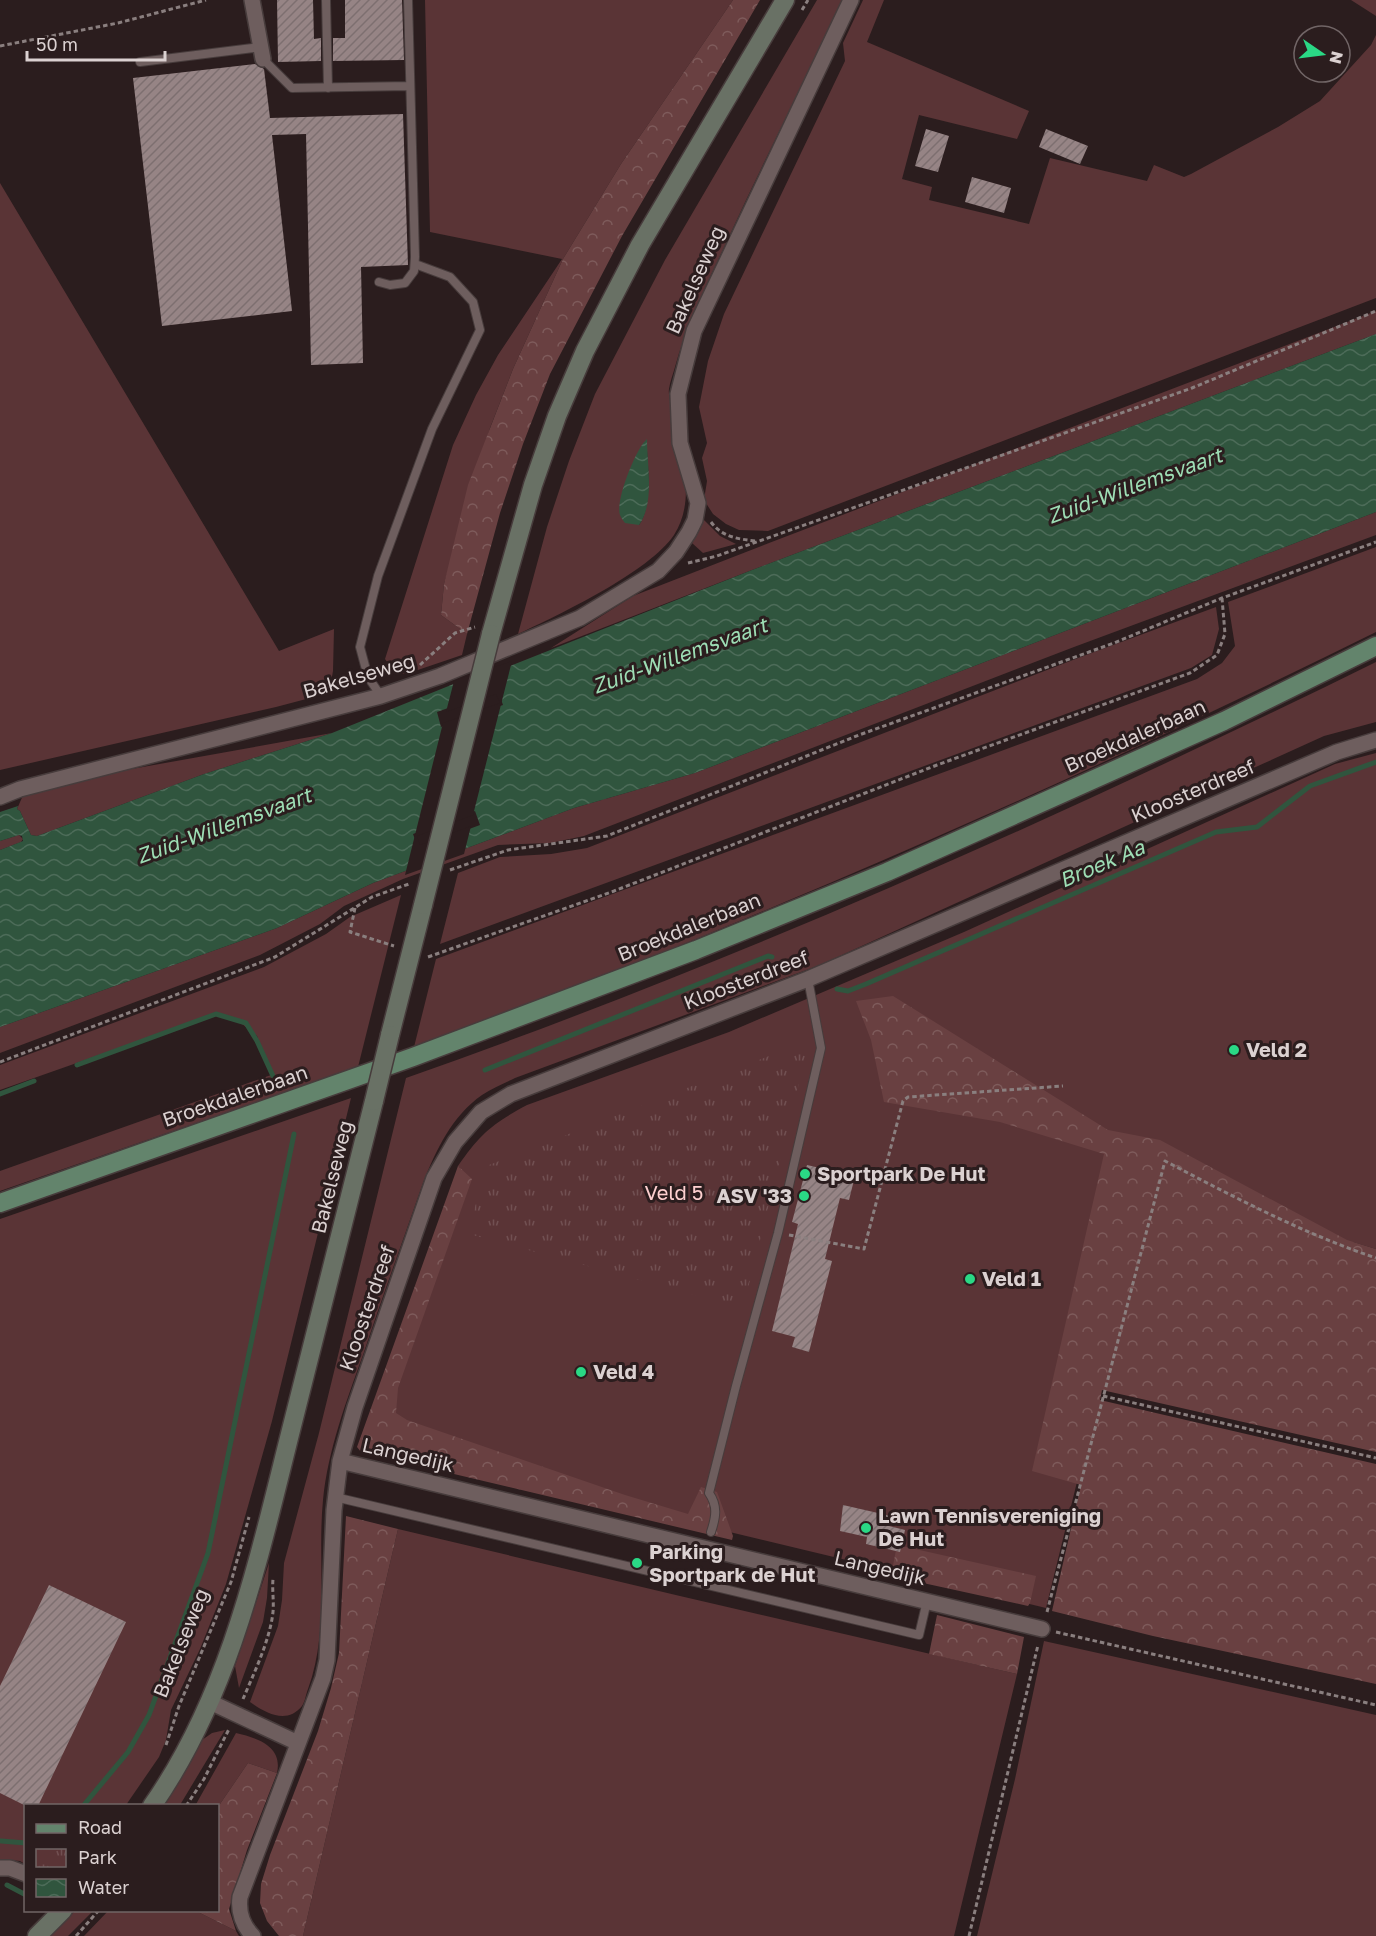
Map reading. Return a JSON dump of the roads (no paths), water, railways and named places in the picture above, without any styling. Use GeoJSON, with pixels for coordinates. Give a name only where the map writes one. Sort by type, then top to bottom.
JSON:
{"type":"FeatureCollection","features":[{"type":"Feature","properties":{"kind":"main road","name":"Broekdalerbaan"},"geometry":{"type":"LineString","coordinates":[[0,1203],[413,1057],[696,950],[887,872],[1202,731],[1376,646]]}},
{"type":"Feature","properties":{"kind":"street"},"geometry":{"type":"LineString","coordinates":[[252,0],[262,53]]}},
{"type":"Feature","properties":{"kind":"street","name":"Bakelseweg"},"geometry":{"type":"LineString","coordinates":[[153,1804],[179,1764],[210,1702],[251,1590],[423,905],[484,630],[542,459],[561,405],[585,351],[640,245],[785,0]]}},
{"type":"Feature","properties":{"kind":"street","name":"Bakelseweg"},"geometry":{"type":"LineString","coordinates":[[0,797],[20,789],[381,696],[440,676],[580,618],[658,571],[676,552],[689,532],[695,520],[698,504],[680,443],[678,394],[694,331],[851,0]]}},
{"type":"Feature","properties":{"kind":"street","name":"Kloosterdreef"},"geometry":{"type":"LineString","coordinates":[[298,1743],[323,1678],[327,1660],[335,1497],[340,1461],[355,1407],[434,1178],[455,1142],[481,1112],[511,1094],[808,979],[1337,752],[1376,740]]}},
{"type":"Feature","properties":{"kind":"street","name":"Langedijk"},"geometry":{"type":"LineString","coordinates":[[340,1461],[1042,1629]]}},
{"type":"Feature","properties":{"kind":"street"},"geometry":{"type":"LineString","coordinates":[[210,1702],[298,1743],[240,1898],[242,1918],[253,1936]]}},
{"type":"Feature","properties":{"kind":"street"},"geometry":{"type":"LineString","coordinates":[[0,1868],[10,1868],[24,1873]]}},
{"type":"Feature","properties":{"kind":"street"},"geometry":{"type":"LineString","coordinates":[[37,1936],[62,1912]]}},
{"type":"Feature","properties":{"kind":"lane"},"geometry":{"type":"LineString","coordinates":[[326,0],[328,88]]}},
{"type":"Feature","properties":{"kind":"lane"},"geometry":{"type":"LineString","coordinates":[[379,282],[390,285],[405,283],[414,271],[415,264],[408,0]]}},
{"type":"Feature","properties":{"kind":"lane"},"geometry":{"type":"LineString","coordinates":[[140,62],[262,53],[292,88],[410,86]]}},
{"type":"Feature","properties":{"kind":"lane"},"geometry":{"type":"LineString","coordinates":[[381,696],[368,677],[360,647],[378,576],[432,429],[480,330],[473,302],[450,277],[415,264]]}},
{"type":"Feature","properties":{"kind":"lane"},"geometry":{"type":"LineString","coordinates":[[711,1532],[716,1503],[709,1493],[778,1233],[821,1048],[808,979]]}},
{"type":"Feature","properties":{"kind":"lane"},"geometry":{"type":"LineString","coordinates":[[335,1497],[919,1635],[927,1601]]}},
{"type":"Feature","properties":{"kind":"water","name":"Zuid-Willemsvaart"},"geometry":{"type":"Polygon","coordinates":[[[1376,334],[1376,512],[695,773],[574,808],[373,883],[277,928],[0,1027],[0,850],[23,841],[22,836],[19,835],[0,841],[0,812],[18,806],[17,809],[31,835],[37,836],[204,774],[332,733],[471,677],[510,666],[752,570],[1376,334]],[[498,690],[437,712],[441,727],[503,705],[498,690]],[[475,811],[413,834],[418,848],[480,825],[475,811]]]}},
{"type":"Feature","properties":{"kind":"water"},"geometry":{"type":"Polygon","coordinates":[[[647,439],[649,495],[647,506],[639,525],[625,523],[619,508],[623,487],[637,453],[647,439]]]}},
{"type":"Feature","properties":{"kind":"waterway","name":"Broek Aa"},"geometry":{"type":"LineString","coordinates":[[837,989],[848,991],[866,984],[1216,832],[1257,827],[1310,786],[1376,762]]}},
{"type":"Feature","properties":{"kind":"waterway"},"geometry":{"type":"LineString","coordinates":[[485,1070],[768,956],[772,957]]}},
{"type":"Feature","properties":{"kind":"waterway"},"geometry":{"type":"LineString","coordinates":[[77,1065],[216,1014],[246,1023],[273,1076]]}},
{"type":"Feature","properties":{"kind":"waterway"},"geometry":{"type":"LineString","coordinates":[[0,1094],[34,1081]]}},
{"type":"Feature","properties":{"kind":"waterway"},"geometry":{"type":"LineString","coordinates":[[85,1804],[128,1752],[149,1715],[208,1553],[294,1134]]}},
{"type":"Feature","properties":{"kind":"waterway"},"geometry":{"type":"LineString","coordinates":[[1,1841],[24,1843]]}},
{"type":"Feature","properties":{"kind":"waterway"},"geometry":{"type":"LineString","coordinates":[[7,1885],[24,1894]]}},
{"type":"Feature","properties":{"kind":"place","name":"Veld 2"},"geometry":{"type":"Point","coordinates":[1234,1050]}},
{"type":"Feature","properties":{"kind":"place","name":"Sportpark De Hut"},"geometry":{"type":"Point","coordinates":[805,1174]}},
{"type":"Feature","properties":{"kind":"place","name":"ASV '33"},"geometry":{"type":"Point","coordinates":[804,1196]}},
{"type":"Feature","properties":{"kind":"place","name":"Veld 1"},"geometry":{"type":"Point","coordinates":[970,1279]}},
{"type":"Feature","properties":{"kind":"place","name":"Veld 4"},"geometry":{"type":"Point","coordinates":[581,1372]}},
{"type":"Feature","properties":{"kind":"place","name":"Lawn Tennisvereniging De Hut"},"geometry":{"type":"Point","coordinates":[866,1528]}},
{"type":"Feature","properties":{"kind":"place","name":"Parking Sportpark de Hut"},"geometry":{"type":"Point","coordinates":[637,1563]}},
{"type":"Feature","properties":{"kind":"park label","name":"Veld 5"},"geometry":{"type":"Point","coordinates":[674,1193]}}]}
